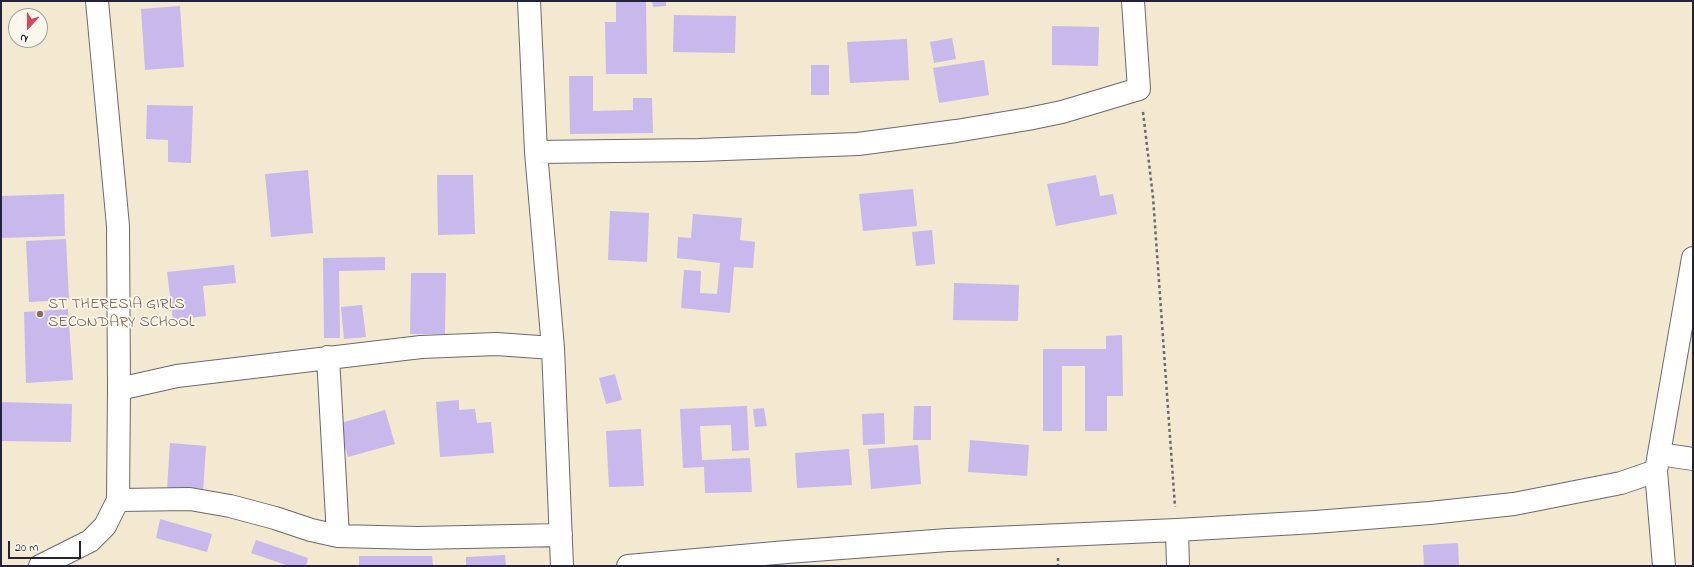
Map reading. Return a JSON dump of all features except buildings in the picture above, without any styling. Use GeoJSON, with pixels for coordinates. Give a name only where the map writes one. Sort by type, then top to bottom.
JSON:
{"type":"FeatureCollection","features":[{"type":"Feature","properties":{"kind":"street"},"geometry":{"type":"LineString","coordinates":[[40,566],[90,541],[105,526],[118,500],[118,226],[101,59],[97,1]]}},
{"type":"Feature","properties":{"kind":"street"},"geometry":{"type":"LineString","coordinates":[[529,1],[536,152],[553,348],[562,566]]}},
{"type":"Feature","properties":{"kind":"street"},"geometry":{"type":"LineString","coordinates":[[536,152],[699,150],[858,144],[956,131],[1062,112],[1139,89],[1133,1]]}},
{"type":"Feature","properties":{"kind":"street"},"geometry":{"type":"LineString","coordinates":[[1664,566],[1658,463],[1693,258]]}},
{"type":"Feature","properties":{"kind":"street"},"geometry":{"type":"LineString","coordinates":[[119,389],[177,376],[421,347],[496,344],[553,348]]}},
{"type":"Feature","properties":{"kind":"street"},"geometry":{"type":"LineString","coordinates":[[328,357],[338,536]]}},
{"type":"Feature","properties":{"kind":"street"},"geometry":{"type":"LineString","coordinates":[[628,566],[948,540],[1177,530],[1315,522],[1514,504],[1613,484],[1658,463],[1693,459]]}},
{"type":"Feature","properties":{"kind":"street"},"geometry":{"type":"LineString","coordinates":[[118,500],[190,499],[230,506],[275,518],[311,530],[338,536],[418,538],[561,535]]}},
{"type":"Feature","properties":{"kind":"street"},"geometry":{"type":"LineString","coordinates":[[1177,530],[1178,566]]}},
{"type":"Feature","properties":{"kind":"path"},"geometry":{"type":"LineString","coordinates":[[1139,89],[1147,139],[1153,197],[1177,530]]}},
{"type":"Feature","properties":{"kind":"place","name":"ST THERESIA GIRLS SECONDARY SCHOOL"},"geometry":{"type":"Point","coordinates":[40,314]}}]}
